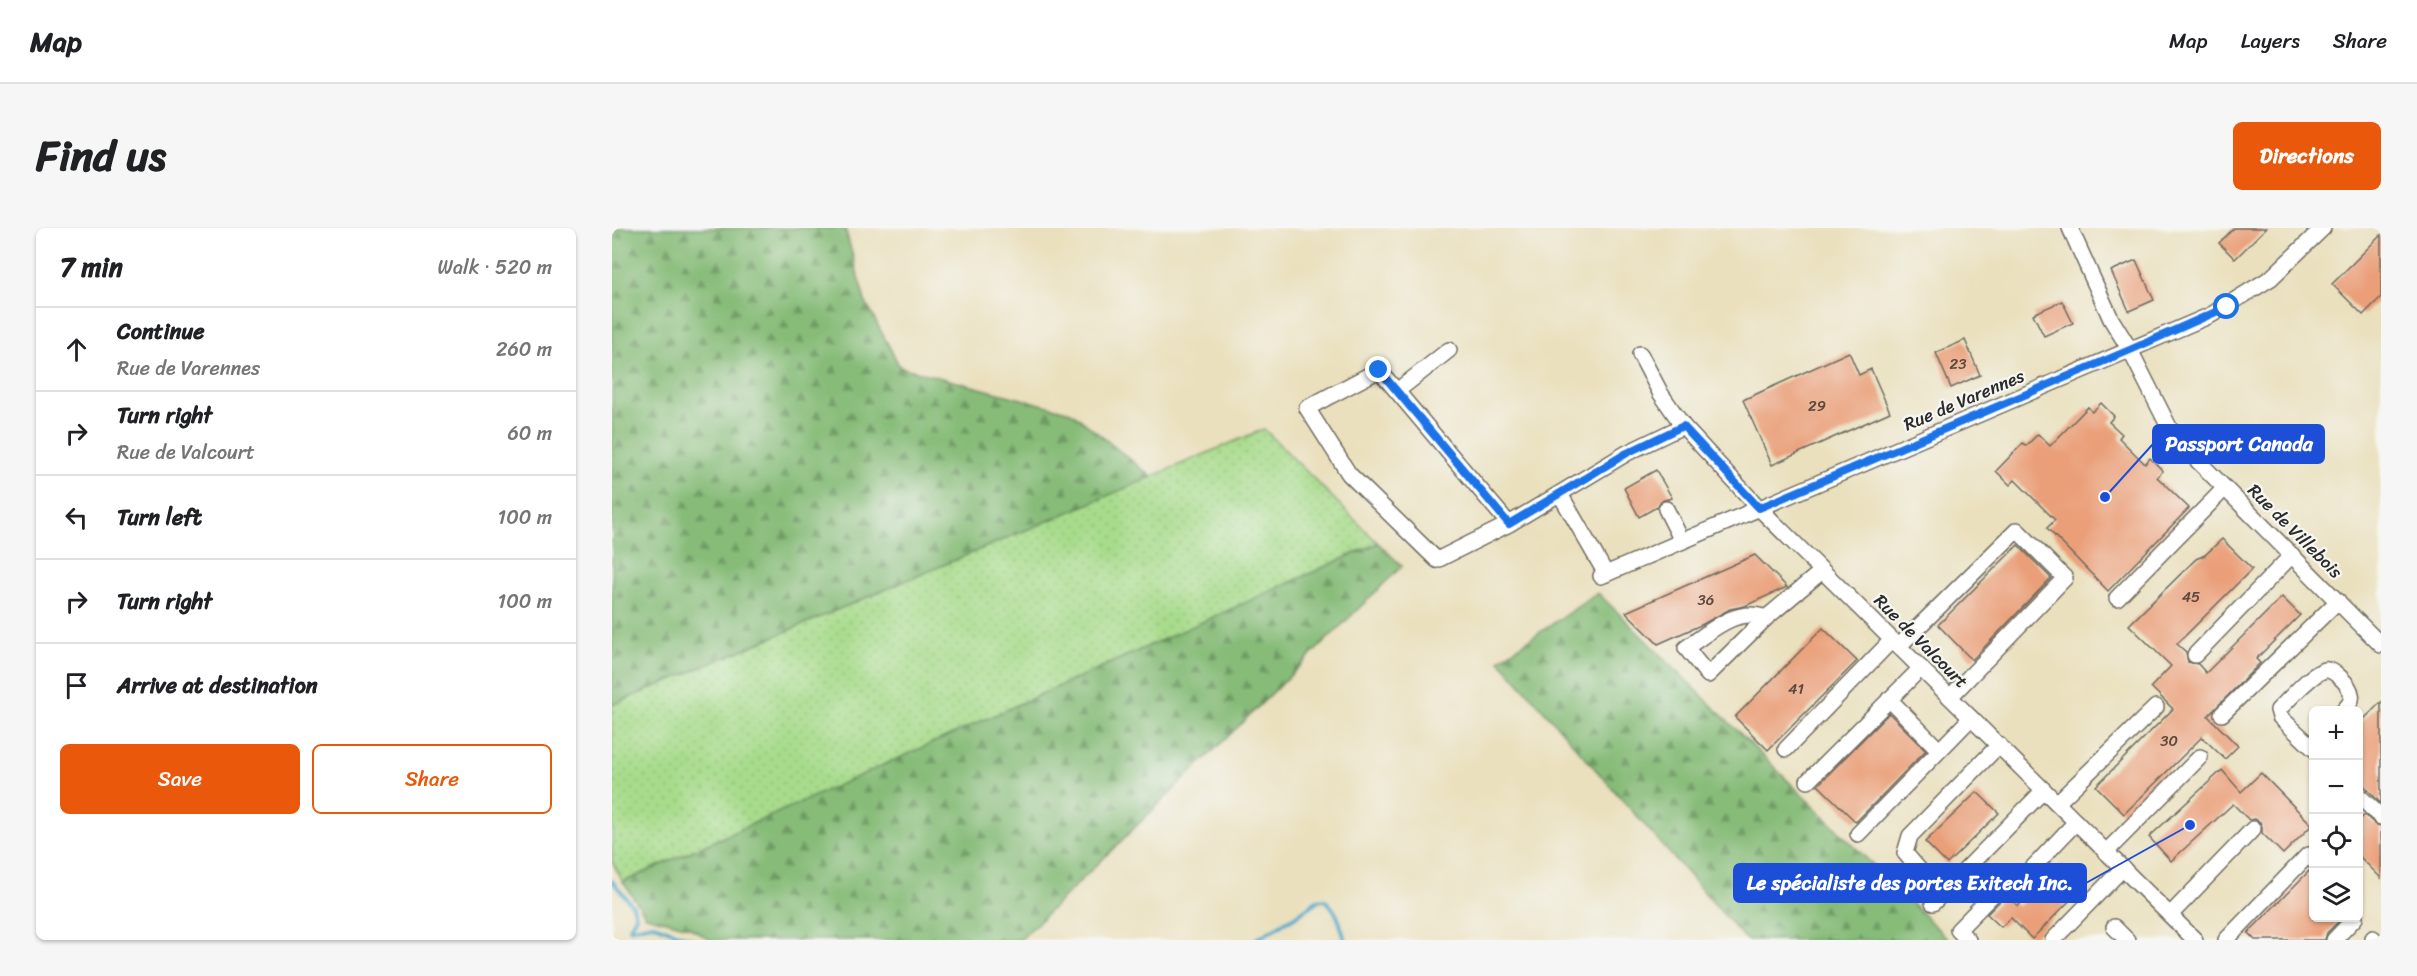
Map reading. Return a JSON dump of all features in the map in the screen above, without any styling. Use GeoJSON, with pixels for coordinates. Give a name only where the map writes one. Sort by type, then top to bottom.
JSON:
{"type":"FeatureCollection","features":[{"type":"Feature","properties":{"kind":"street","name":"Rue de Villebois"},"geometry":{"type":"LineString","coordinates":[[2070,228],[2111,320],[2130,350],[2174,437],[2381,645]]}},
{"type":"Feature","properties":{"kind":"street","name":"Rue de Varennes"},"geometry":{"type":"LineString","coordinates":[[1560,494],[1603,575],[2211,315],[2256,289],[2290,262],[2324,228]]}},
{"type":"Feature","properties":{"kind":"street"},"geometry":{"type":"LineString","coordinates":[[1397,391],[1449,350]]}},
{"type":"Feature","properties":{"kind":"street","name":"Rue de Valcourt"},"geometry":{"type":"LineString","coordinates":[[1640,354],[1661,394],[1683,426],[1759,508],[2195,940]]}},
{"type":"Feature","properties":{"kind":"street"},"geometry":{"type":"LineString","coordinates":[[1509,524],[1379,370],[1307,408],[1349,474],[1437,560],[1509,524],[1627,453],[1683,426]]}},
{"type":"Feature","properties":{"kind":"street"},"geometry":{"type":"LineString","coordinates":[[2117,598],[2225,488]]}},
{"type":"Feature","properties":{"kind":"street"},"geometry":{"type":"LineString","coordinates":[[1666,509],[1682,542]]}},
{"type":"Feature","properties":{"kind":"street"},"geometry":{"type":"LineString","coordinates":[[1786,749],[1895,643],[2017,530],[2065,578],[1950,697]]}},
{"type":"Feature","properties":{"kind":"street"},"geometry":{"type":"LineString","coordinates":[[2195,655],[2292,555]]}},
{"type":"Feature","properties":{"kind":"street"},"geometry":{"type":"LineString","coordinates":[[1766,618],[1755,614],[1734,616],[1686,648],[1708,675],[1766,618],[1822,571]]}},
{"type":"Feature","properties":{"kind":"street"},"geometry":{"type":"LineString","coordinates":[[2222,714],[2338,602]]}},
{"type":"Feature","properties":{"kind":"street"},"geometry":{"type":"LineString","coordinates":[[1808,781],[1921,668]]}},
{"type":"Feature","properties":{"kind":"street"},"geometry":{"type":"LineString","coordinates":[[2309,743],[2280,717],[2278,710],[2316,674],[2326,670],[2331,670],[2352,694],[2347,706]]}},
{"type":"Feature","properties":{"kind":"street"},"geometry":{"type":"LineString","coordinates":[[1889,699],[1940,750]]}},
{"type":"Feature","properties":{"kind":"street"},"geometry":{"type":"LineString","coordinates":[[2058,803],[2156,707]]}},
{"type":"Feature","properties":{"kind":"street"},"geometry":{"type":"LineString","coordinates":[[1858,834],[1971,717]]}},
{"type":"Feature","properties":{"kind":"street"},"geometry":{"type":"LineString","coordinates":[[1922,873],[1905,853],[1910,836],[1999,745]]}},
{"type":"Feature","properties":{"kind":"street"},"geometry":{"type":"LineString","coordinates":[[2106,852],[2200,757]]}},
{"type":"Feature","properties":{"kind":"street"},"geometry":{"type":"LineString","coordinates":[[1933,903],[2044,790]]}},
{"type":"Feature","properties":{"kind":"street"},"geometry":{"type":"LineString","coordinates":[[2363,800],[2381,817]]}},
{"type":"Feature","properties":{"kind":"street"},"geometry":{"type":"LineString","coordinates":[[1968,940],[1958,930],[2004,883],[2023,878],[2076,822]]}},
{"type":"Feature","properties":{"kind":"street"},"geometry":{"type":"LineString","coordinates":[[2170,915],[2253,829]]}},
{"type":"Feature","properties":{"kind":"street"},"geometry":{"type":"LineString","coordinates":[[2226,940],[2309,856]]}},
{"type":"Feature","properties":{"kind":"street"},"geometry":{"type":"LineString","coordinates":[[2053,940],[2123,868]]}},
{"type":"Feature","properties":{"kind":"street"},"geometry":{"type":"LineString","coordinates":[[2334,940],[2351,922]]}},
{"type":"Feature","properties":{"kind":"street"},"geometry":{"type":"LineString","coordinates":[[2114,927],[2127,940]]}},
{"type":"Feature","properties":{"kind":"green space"},"geometry":{"type":"Polygon","coordinates":[[[612,228],[845,228],[865,301],[900,367],[1071,412],[1152,477],[612,705],[612,228]]]}},
{"type":"Feature","properties":{"kind":"green space"},"geometry":{"type":"Polygon","coordinates":[[[1264,429],[1378,543],[623,882],[612,861],[612,705],[1264,429]]]}},
{"type":"Feature","properties":{"kind":"green space"},"geometry":{"type":"Polygon","coordinates":[[[1378,543],[1402,566],[1020,940],[710,940],[689,927],[646,916],[623,882],[1378,543]]]}},
{"type":"Feature","properties":{"kind":"green space"},"geometry":{"type":"Polygon","coordinates":[[[1598,593],[1949,940],[1746,940],[1499,660],[1598,593]]]}},
{"type":"Feature","properties":{"kind":"building"},"geometry":{"type":"Polygon","coordinates":[[[2234,228],[2266,228],[2235,259],[2219,243],[2234,228]]]}},
{"type":"Feature","properties":{"kind":"building"},"geometry":{"type":"Polygon","coordinates":[[[2381,235],[2381,297],[2363,315],[2332,284],[2381,235]]]}},
{"type":"Feature","properties":{"kind":"building"},"geometry":{"type":"Polygon","coordinates":[[[2136,260],[2154,300],[2129,311],[2111,271],[2136,260]]]}},
{"type":"Feature","properties":{"kind":"building"},"geometry":{"type":"Polygon","coordinates":[[[2062,301],[2073,323],[2044,336],[2033,314],[2062,301]]]}},
{"type":"Feature","properties":{"kind":"building"},"geometry":{"type":"Polygon","coordinates":[[[1965,340],[1980,375],[1951,388],[1936,353],[1965,340]]]}},
{"type":"Feature","properties":{"kind":"building"},"geometry":{"type":"Polygon","coordinates":[[[1849,352],[1859,375],[1871,369],[1890,412],[1772,465],[1743,400],[1849,352]]]}},
{"type":"Feature","properties":{"kind":"building"},"geometry":{"type":"Polygon","coordinates":[[[2101,403],[2114,416],[2109,422],[2122,434],[2119,438],[2145,464],[2150,458],[2163,471],[2157,477],[2189,508],[2108,591],[2047,528],[2055,520],[2015,480],[2010,485],[1996,471],[2023,443],[2026,446],[2038,434],[2050,446],[2088,407],[2092,412],[2101,403]]]}},
{"type":"Feature","properties":{"kind":"building"},"geometry":{"type":"Polygon","coordinates":[[[1656,470],[1672,498],[1661,501],[1657,507],[1639,517],[1624,488],[1656,470]]]}},
{"type":"Feature","properties":{"kind":"building"},"geometry":{"type":"Polygon","coordinates":[[[2222,539],[2252,569],[2177,644],[2186,652],[2188,662],[2198,664],[2206,673],[2282,597],[2300,615],[2256,659],[2260,663],[2208,716],[2238,746],[2225,759],[2202,737],[2124,814],[2096,786],[2173,709],[2151,687],[2171,666],[2129,625],[2196,559],[2205,555],[2222,539]]]}},
{"type":"Feature","properties":{"kind":"building"},"geometry":{"type":"Polygon","coordinates":[[[2018,545],[2051,578],[1972,660],[1938,625],[2018,545]]]}},
{"type":"Feature","properties":{"kind":"building"},"geometry":{"type":"Polygon","coordinates":[[[1755,555],[1787,587],[1745,606],[1730,609],[1658,644],[1626,612],[1755,555]]]}},
{"type":"Feature","properties":{"kind":"building"},"geometry":{"type":"Polygon","coordinates":[[[1823,628],[1857,661],[1768,750],[1735,717],[1823,628]]]}},
{"type":"Feature","properties":{"kind":"building"},"geometry":{"type":"Polygon","coordinates":[[[2381,702],[2381,804],[2363,784],[2363,720],[2381,702]]]}},
{"type":"Feature","properties":{"kind":"building"},"geometry":{"type":"Polygon","coordinates":[[[1889,713],[1926,750],[1856,822],[1818,785],[1889,713]]]}},
{"type":"Feature","properties":{"kind":"building"},"geometry":{"type":"Polygon","coordinates":[[[2222,770],[2241,792],[2261,773],[2309,822],[2309,828],[2283,854],[2262,833],[2260,822],[2255,819],[2249,820],[2233,804],[2171,861],[2149,837],[2222,770]]]}},
{"type":"Feature","properties":{"kind":"building"},"geometry":{"type":"Polygon","coordinates":[[[1977,792],[1999,813],[1947,864],[1925,842],[1977,792]]]}},
{"type":"Feature","properties":{"kind":"building"},"geometry":{"type":"Polygon","coordinates":[[[2365,815],[2381,826],[2381,878],[2363,860],[2363,817],[2365,815]]]}},
{"type":"Feature","properties":{"kind":"building"},"geometry":{"type":"Polygon","coordinates":[[[2062,864],[2084,886],[2032,939],[2011,918],[2001,927],[1987,914],[2006,895],[2018,906],[2046,878],[2043,875],[2052,867],[2055,871],[2062,864]]]}},
{"type":"Feature","properties":{"kind":"building"},"geometry":{"type":"Polygon","coordinates":[[[2309,871],[2309,922],[2338,922],[2327,933],[2325,940],[2255,940],[2248,933],[2309,871]]]}},
{"type":"Feature","properties":{"kind":"waterway"},"geometry":{"type":"LineString","coordinates":[[612,881],[633,906],[636,916],[629,929]]}},
{"type":"Feature","properties":{"kind":"waterway"},"geometry":{"type":"LineString","coordinates":[[1255,940],[1317,901],[1325,900],[1336,913],[1345,940]]}},
{"type":"Feature","properties":{"kind":"waterway"},"geometry":{"type":"LineString","coordinates":[[629,929],[652,924],[694,940]]}},
{"type":"Feature","properties":{"kind":"place","name":"Passport Canada"},"geometry":{"type":"Point","coordinates":[2105,497]}},
{"type":"Feature","properties":{"kind":"place","name":"Le spécialiste des portes Exitech Inc."},"geometry":{"type":"Point","coordinates":[2190,825]}},
{"type":"Feature","properties":{"kind":"route"},"geometry":{"type":"LineString","coordinates":[[1379,370],[1509,524],[1627,453],[1683,426],[1693,440],[1759,508],[2227,307]]}}]}
